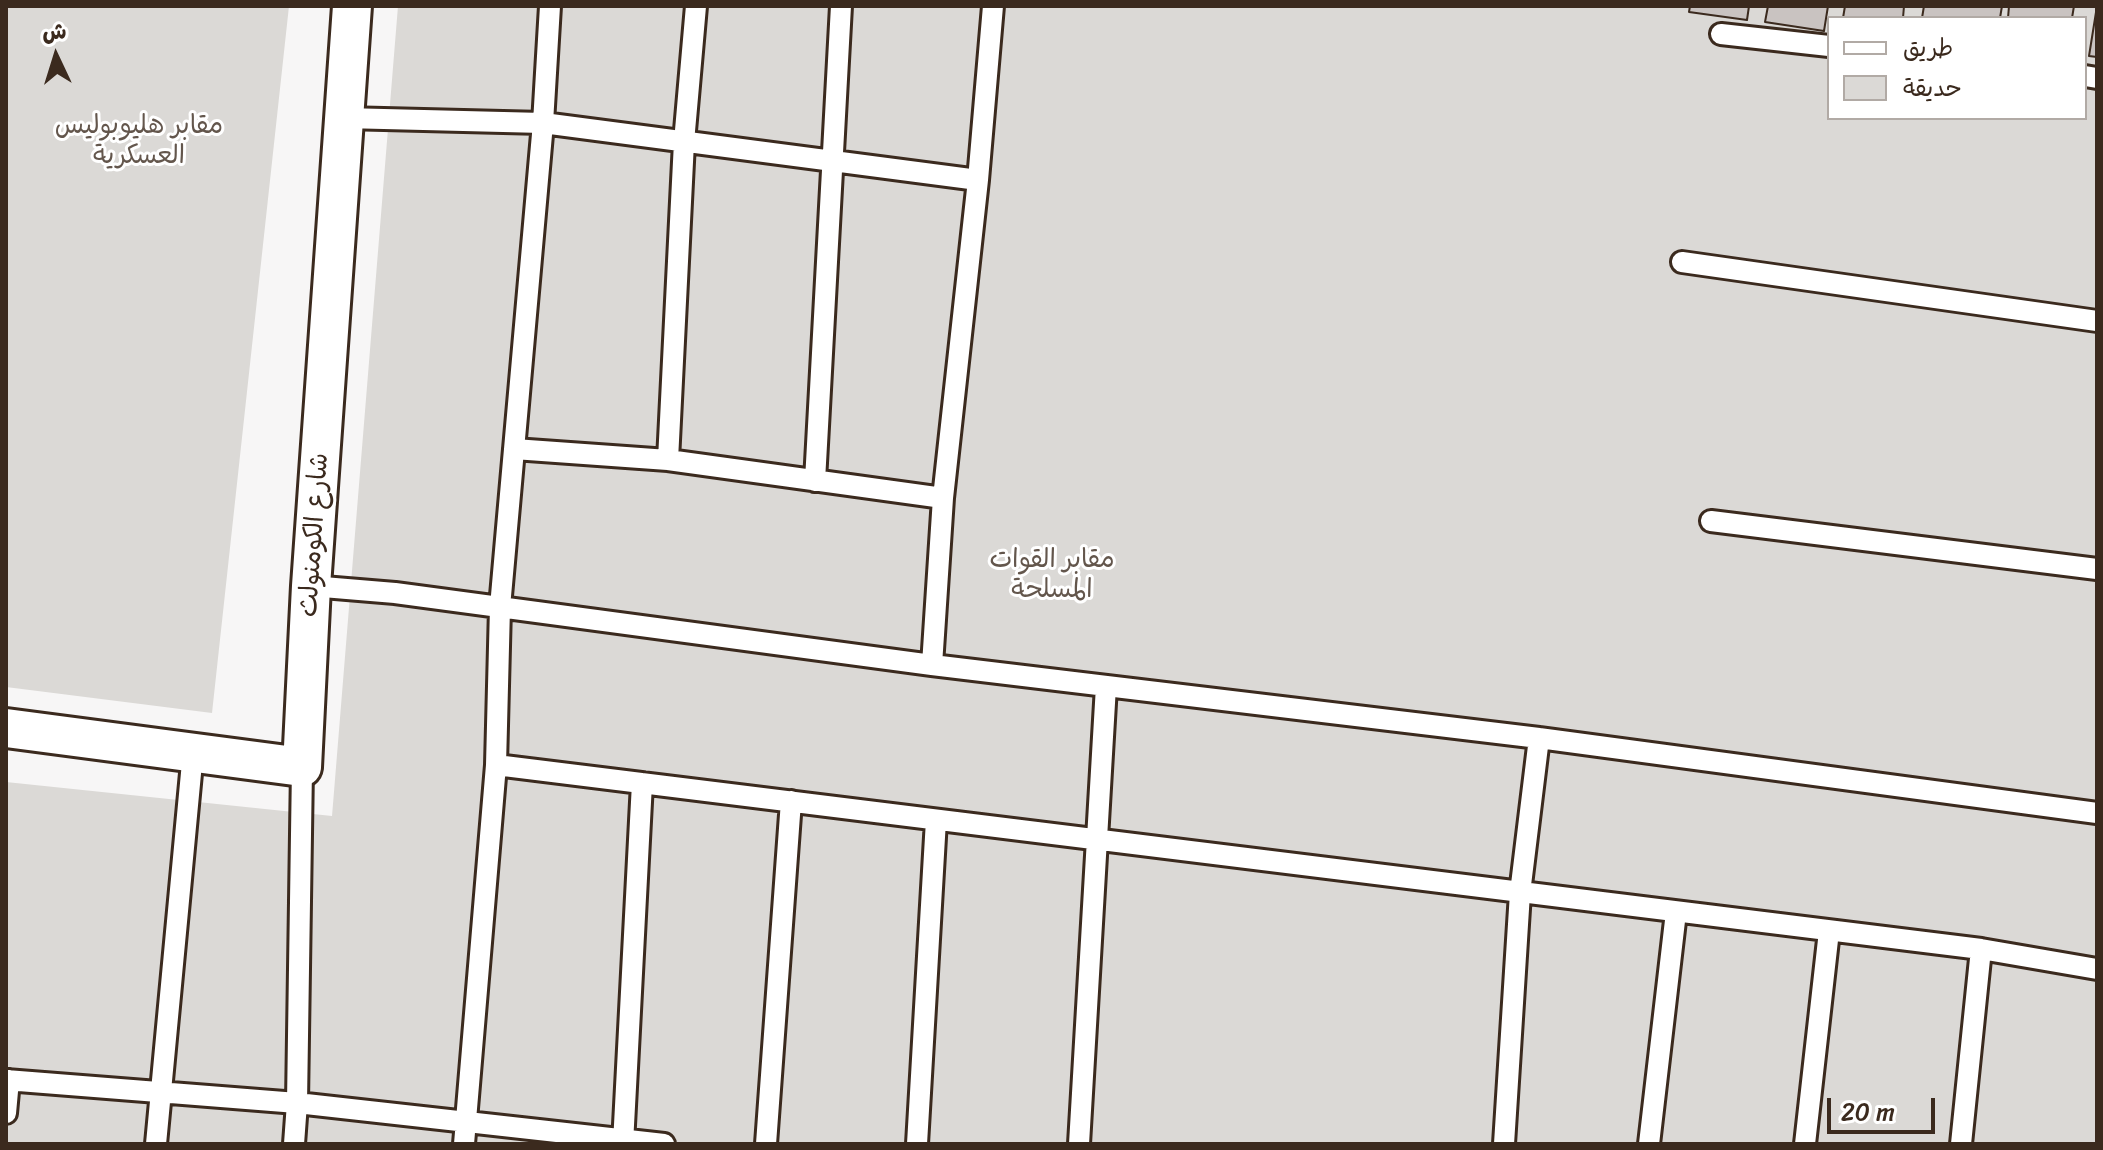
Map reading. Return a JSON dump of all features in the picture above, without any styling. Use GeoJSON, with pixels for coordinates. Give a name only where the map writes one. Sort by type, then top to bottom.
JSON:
{"type":"FeatureCollection","features":[{"type":"Feature","properties":{"kind":"street","name":"شارع الكومنولث"},"geometry":{"type":"LineString","coordinates":[[302,767],[311,586],[352,6]]}},
{"type":"Feature","properties":{"kind":"street"},"geometry":{"type":"LineString","coordinates":[[6,728],[302,767]]}},
{"type":"Feature","properties":{"kind":"lane"},"geometry":{"type":"LineString","coordinates":[[464,1144],[496,765],[500,607],[543,123],[550,6]]}},
{"type":"Feature","properties":{"kind":"lane"},"geometry":{"type":"LineString","coordinates":[[668,460],[684,142],[696,6]]}},
{"type":"Feature","properties":{"kind":"lane"},"geometry":{"type":"LineString","coordinates":[[815,481],[841,6]]}},
{"type":"Feature","properties":{"kind":"lane"},"geometry":{"type":"LineString","coordinates":[[932,665],[943,498],[978,180],[993,6]]}},
{"type":"Feature","properties":{"kind":"lane"},"geometry":{"type":"LineString","coordinates":[[1721,34],[1827,46]]}},
{"type":"Feature","properties":{"kind":"lane"},"geometry":{"type":"LineString","coordinates":[[344,118],[543,123],[978,180]]}},
{"type":"Feature","properties":{"kind":"lane"},"geometry":{"type":"LineString","coordinates":[[1682,262],[2097,321]]}},
{"type":"Feature","properties":{"kind":"lane"},"geometry":{"type":"LineString","coordinates":[[514,449],[668,460],[943,498]]}},
{"type":"Feature","properties":{"kind":"lane"},"geometry":{"type":"LineString","coordinates":[[1711,521],[2097,569]]}},
{"type":"Feature","properties":{"kind":"lane"},"geometry":{"type":"LineString","coordinates":[[311,586],[395,593],[932,665],[1539,738],[2097,813]]}},
{"type":"Feature","properties":{"kind":"lane"},"geometry":{"type":"LineString","coordinates":[[1079,1144],[1106,686]]}},
{"type":"Feature","properties":{"kind":"lane"},"geometry":{"type":"LineString","coordinates":[[1504,1144],[1520,893],[1539,738]]}},
{"type":"Feature","properties":{"kind":"lane"},"geometry":{"type":"LineString","coordinates":[[156,1144],[193,752]]}},
{"type":"Feature","properties":{"kind":"lane"},"geometry":{"type":"LineString","coordinates":[[496,765],[1981,949],[2097,969]]}},
{"type":"Feature","properties":{"kind":"lane"},"geometry":{"type":"LineString","coordinates":[[294,1144],[302,767]]}},
{"type":"Feature","properties":{"kind":"lane"},"geometry":{"type":"LineString","coordinates":[[623,1142],[642,783]]}},
{"type":"Feature","properties":{"kind":"lane"},"geometry":{"type":"LineString","coordinates":[[766,1144],[791,801]]}},
{"type":"Feature","properties":{"kind":"lane"},"geometry":{"type":"LineString","coordinates":[[917,1144],[936,820]]}},
{"type":"Feature","properties":{"kind":"lane"},"geometry":{"type":"LineString","coordinates":[[1649,1144],[1676,912]]}},
{"type":"Feature","properties":{"kind":"lane"},"geometry":{"type":"LineString","coordinates":[[1805,1144],[1829,931]]}},
{"type":"Feature","properties":{"kind":"lane"},"geometry":{"type":"LineString","coordinates":[[1961,1144],[1981,949]]}},
{"type":"Feature","properties":{"kind":"lane"},"geometry":{"type":"LineString","coordinates":[[6,1113],[8,1080],[297,1103],[623,1142],[664,1144]]}},
{"type":"Feature","properties":{"kind":"green space","name":"مقابر هليوبوليس العسكرية"},"geometry":{"type":"Polygon","coordinates":[[[6,6],[289,6],[212,713],[6,687],[6,6]]]}},
{"type":"Feature","properties":{"kind":"green space","name":"مقابر القوات المسلحة"},"geometry":{"type":"Polygon","coordinates":[[[398,6],[2097,6],[2097,1144],[6,1144],[6,782],[332,816],[398,6]]]}},
{"type":"Feature","properties":{"kind":"building"},"geometry":{"type":"Polygon","coordinates":[[[1690,6],[1749,6],[1747,20],[1689,12],[1690,6]]]}},
{"type":"Feature","properties":{"kind":"building"},"geometry":{"type":"Polygon","coordinates":[[[1768,6],[1828,6],[1824,31],[1765,22],[1768,6]]]}},
{"type":"Feature","properties":{"kind":"building"},"geometry":{"type":"Polygon","coordinates":[[[1845,6],[1904,6],[1903,16],[1843,16],[1845,6]]]}},
{"type":"Feature","properties":{"kind":"building"},"geometry":{"type":"Polygon","coordinates":[[[1924,6],[2002,6],[2000,16],[1922,16],[1924,6]]]}},
{"type":"Feature","properties":{"kind":"building"},"geometry":{"type":"Polygon","coordinates":[[[2009,6],[2074,6],[2072,16],[2008,16],[2009,6]]]}},
{"type":"Feature","properties":{"kind":"building"},"geometry":{"type":"Polygon","coordinates":[[[2097,6],[2097,57],[2089,56],[2097,6]]]}}]}
